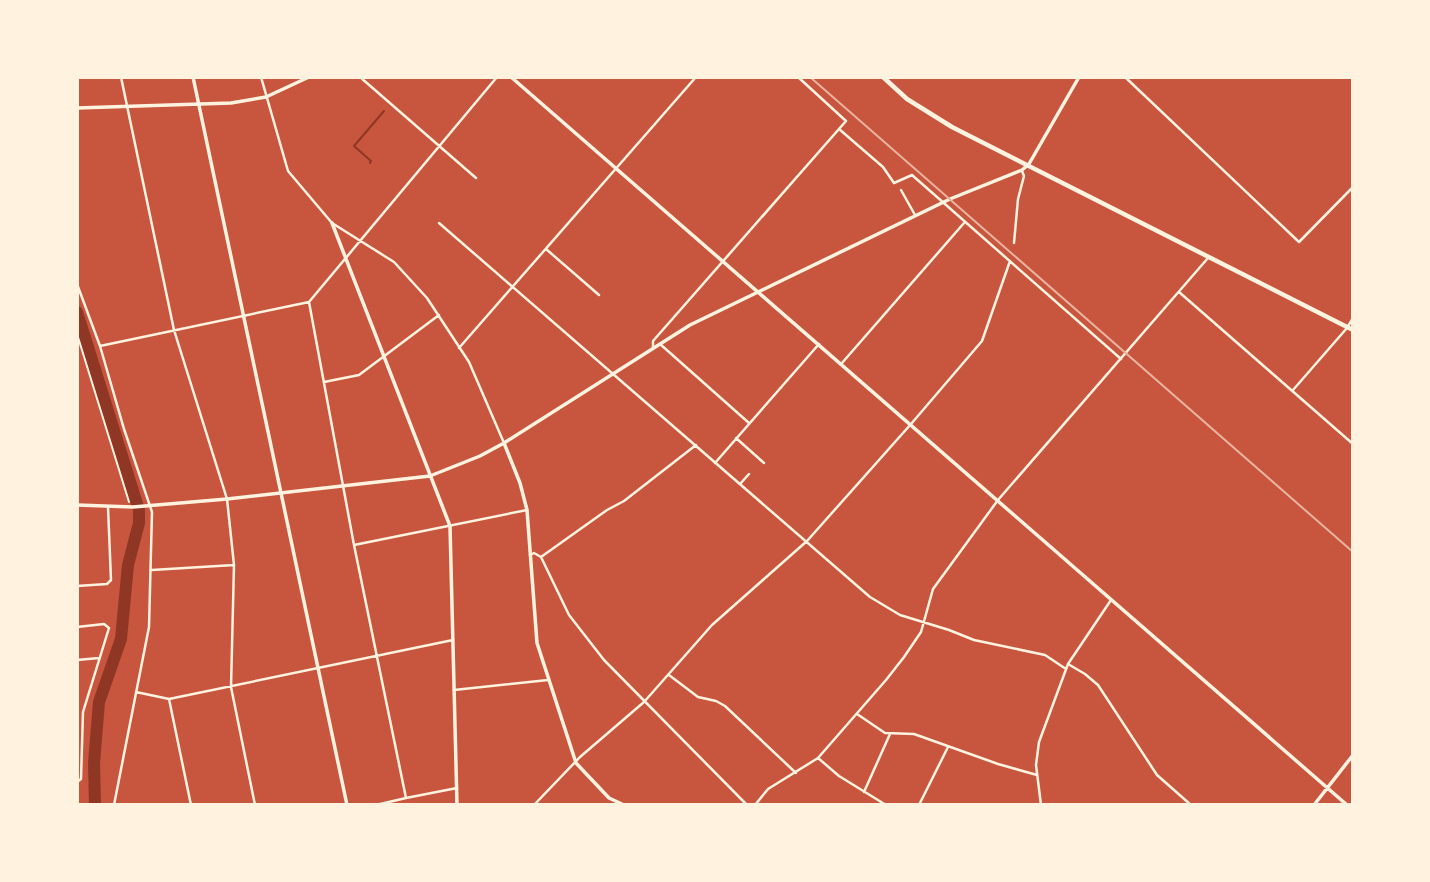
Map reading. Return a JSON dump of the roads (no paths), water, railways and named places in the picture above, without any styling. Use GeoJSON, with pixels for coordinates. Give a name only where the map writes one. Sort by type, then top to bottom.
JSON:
{"type":"FeatureCollection","features":[{"type":"Feature","properties":{"kind":"main road"},"geometry":{"type":"LineString","coordinates":[[884,77],[907,99],[931,115],[1350,329]]}},
{"type":"Feature","properties":{"kind":"street"},"geometry":{"type":"LineString","coordinates":[[121,77],[173,330],[227,499],[234,565],[230,687],[256,805]]}},
{"type":"Feature","properties":{"kind":"street"},"geometry":{"type":"LineString","coordinates":[[194,77],[347,805]]}},
{"type":"Feature","properties":{"kind":"street"},"geometry":{"type":"LineString","coordinates":[[261,77],[288,171],[332,223],[394,262],[439,314],[469,362],[520,483],[527,510],[537,643],[576,763],[610,798],[624,805]]}},
{"type":"Feature","properties":{"kind":"street"},"geometry":{"type":"LineString","coordinates":[[77,108],[231,103],[266,97],[309,77]]}},
{"type":"Feature","properties":{"kind":"street"},"geometry":{"type":"LineString","coordinates":[[360,77],[476,178]]}},
{"type":"Feature","properties":{"kind":"street"},"geometry":{"type":"LineString","coordinates":[[100,346],[309,302],[497,77]]}},
{"type":"Feature","properties":{"kind":"street"},"geometry":{"type":"LineString","coordinates":[[511,77],[1347,805]]}},
{"type":"Feature","properties":{"kind":"street"},"geometry":{"type":"LineString","coordinates":[[459,348],[696,77]]}},
{"type":"Feature","properties":{"kind":"street"},"geometry":{"type":"LineString","coordinates":[[653,349],[653,341],[846,118],[798,77]]}},
{"type":"Feature","properties":{"kind":"street"},"geometry":{"type":"LineString","coordinates":[[77,505],[133,508],[430,476],[480,456],[690,325],[943,203],[1022,170],[1029,164],[1079,77]]}},
{"type":"Feature","properties":{"kind":"street"},"geometry":{"type":"LineString","coordinates":[[1125,77],[1299,242],[1353,187]]}},
{"type":"Feature","properties":{"kind":"street"},"geometry":{"type":"LineString","coordinates":[[839,129],[883,167],[894,183],[910,175],[1121,359]]}},
{"type":"Feature","properties":{"kind":"street"},"geometry":{"type":"LineString","coordinates":[[1014,243],[1017,199],[1024,176],[1022,170]]}},
{"type":"Feature","properties":{"kind":"street"},"geometry":{"type":"LineString","coordinates":[[901,190],[916,216]]}},
{"type":"Feature","properties":{"kind":"street"},"geometry":{"type":"LineString","coordinates":[[332,223],[450,526],[457,805]]}},
{"type":"Feature","properties":{"kind":"street"},"geometry":{"type":"LineString","coordinates":[[439,223],[875,601],[900,615],[974,640],[1045,655],[1066,669]]}},
{"type":"Feature","properties":{"kind":"street"},"geometry":{"type":"LineString","coordinates":[[842,363],[965,223]]}},
{"type":"Feature","properties":{"kind":"street"},"geometry":{"type":"LineString","coordinates":[[546,248],[599,295]]}},
{"type":"Feature","properties":{"kind":"street"},"geometry":{"type":"LineString","coordinates":[[755,805],[768,789],[818,758],[857,714],[904,657],[924,622],[933,589],[998,500],[1208,257]]}},
{"type":"Feature","properties":{"kind":"street"},"geometry":{"type":"LineString","coordinates":[[534,805],[644,702],[712,625],[807,541],[911,424],[982,341],[1010,261]]}},
{"type":"Feature","properties":{"kind":"street"},"geometry":{"type":"LineString","coordinates":[[77,285],[100,346],[150,506],[152,570],[149,627],[114,805]]}},
{"type":"Feature","properties":{"kind":"street"},"geometry":{"type":"LineString","coordinates":[[1178,292],[1353,444]]}},
{"type":"Feature","properties":{"kind":"street"},"geometry":{"type":"LineString","coordinates":[[309,302],[342,485],[406,798]]}},
{"type":"Feature","properties":{"kind":"street"},"geometry":{"type":"LineString","coordinates":[[324,382],[356,376],[439,314]]}},
{"type":"Feature","properties":{"kind":"street"},"geometry":{"type":"LineString","coordinates":[[1292,391],[1350,329],[1353,318]]}},
{"type":"Feature","properties":{"kind":"street"},"geometry":{"type":"LineString","coordinates":[[77,334],[129,502]]}},
{"type":"Feature","properties":{"kind":"street"},"geometry":{"type":"LineString","coordinates":[[660,344],[748,423]]}},
{"type":"Feature","properties":{"kind":"street"},"geometry":{"type":"LineString","coordinates":[[715,463],[819,344]]}},
{"type":"Feature","properties":{"kind":"street"},"geometry":{"type":"LineString","coordinates":[[736,438],[764,463]]}},
{"type":"Feature","properties":{"kind":"street"},"geometry":{"type":"LineString","coordinates":[[541,557],[607,510],[620,505],[695,445]]}},
{"type":"Feature","properties":{"kind":"street"},"geometry":{"type":"LineString","coordinates":[[740,484],[749,474]]}},
{"type":"Feature","properties":{"kind":"street"},"geometry":{"type":"LineString","coordinates":[[77,586],[107,584],[111,580],[108,507]]}},
{"type":"Feature","properties":{"kind":"street"},"geometry":{"type":"LineString","coordinates":[[354,545],[527,510]]}},
{"type":"Feature","properties":{"kind":"street"},"geometry":{"type":"LineString","coordinates":[[530,555],[534,553],[541,557],[576,625],[604,660],[747,805]]}},
{"type":"Feature","properties":{"kind":"street"},"geometry":{"type":"LineString","coordinates":[[152,570],[234,565]]}},
{"type":"Feature","properties":{"kind":"street"},"geometry":{"type":"LineString","coordinates":[[1041,805],[1037,775],[1039,742],[1068,664],[1111,600]]}},
{"type":"Feature","properties":{"kind":"street"},"geometry":{"type":"LineString","coordinates":[[77,628],[108,625],[83,712],[81,779],[77,782]]}},
{"type":"Feature","properties":{"kind":"street"},"geometry":{"type":"LineString","coordinates":[[136,692],[169,699],[453,640]]}},
{"type":"Feature","properties":{"kind":"street"},"geometry":{"type":"LineString","coordinates":[[77,660],[99,658]]}},
{"type":"Feature","properties":{"kind":"street"},"geometry":{"type":"LineString","coordinates":[[1068,664],[1098,685],[1157,775],[1191,805]]}},
{"type":"Feature","properties":{"kind":"street"},"geometry":{"type":"LineString","coordinates":[[669,675],[698,697],[725,706],[796,773]]}},
{"type":"Feature","properties":{"kind":"street"},"geometry":{"type":"LineString","coordinates":[[454,690],[548,680]]}},
{"type":"Feature","properties":{"kind":"street"},"geometry":{"type":"LineString","coordinates":[[169,699],[191,805]]}},
{"type":"Feature","properties":{"kind":"street"},"geometry":{"type":"LineString","coordinates":[[857,714],[880,731],[890,734],[914,734],[1037,775]]}},
{"type":"Feature","properties":{"kind":"street"},"geometry":{"type":"LineString","coordinates":[[864,792],[890,734]]}},
{"type":"Feature","properties":{"kind":"street"},"geometry":{"type":"LineString","coordinates":[[919,805],[948,747]]}},
{"type":"Feature","properties":{"kind":"street"},"geometry":{"type":"LineString","coordinates":[[1314,805],[1353,755]]}},
{"type":"Feature","properties":{"kind":"street"},"geometry":{"type":"LineString","coordinates":[[818,758],[835,773],[886,805]]}},
{"type":"Feature","properties":{"kind":"street"},"geometry":{"type":"LineString","coordinates":[[376,805],[457,788]]}},
{"type":"Feature","properties":{"kind":"waterway"},"geometry":{"type":"LineString","coordinates":[[370,163],[354,146],[384,111]]}},
{"type":"Feature","properties":{"kind":"waterway"},"geometry":{"type":"LineString","coordinates":[[77,312],[139,510],[139,523],[128,565],[121,639],[99,702],[94,763],[95,805]]}},
{"type":"Feature","properties":{"kind":"railway"},"geometry":{"type":"LineString","coordinates":[[810,77],[1353,552]]}}]}
